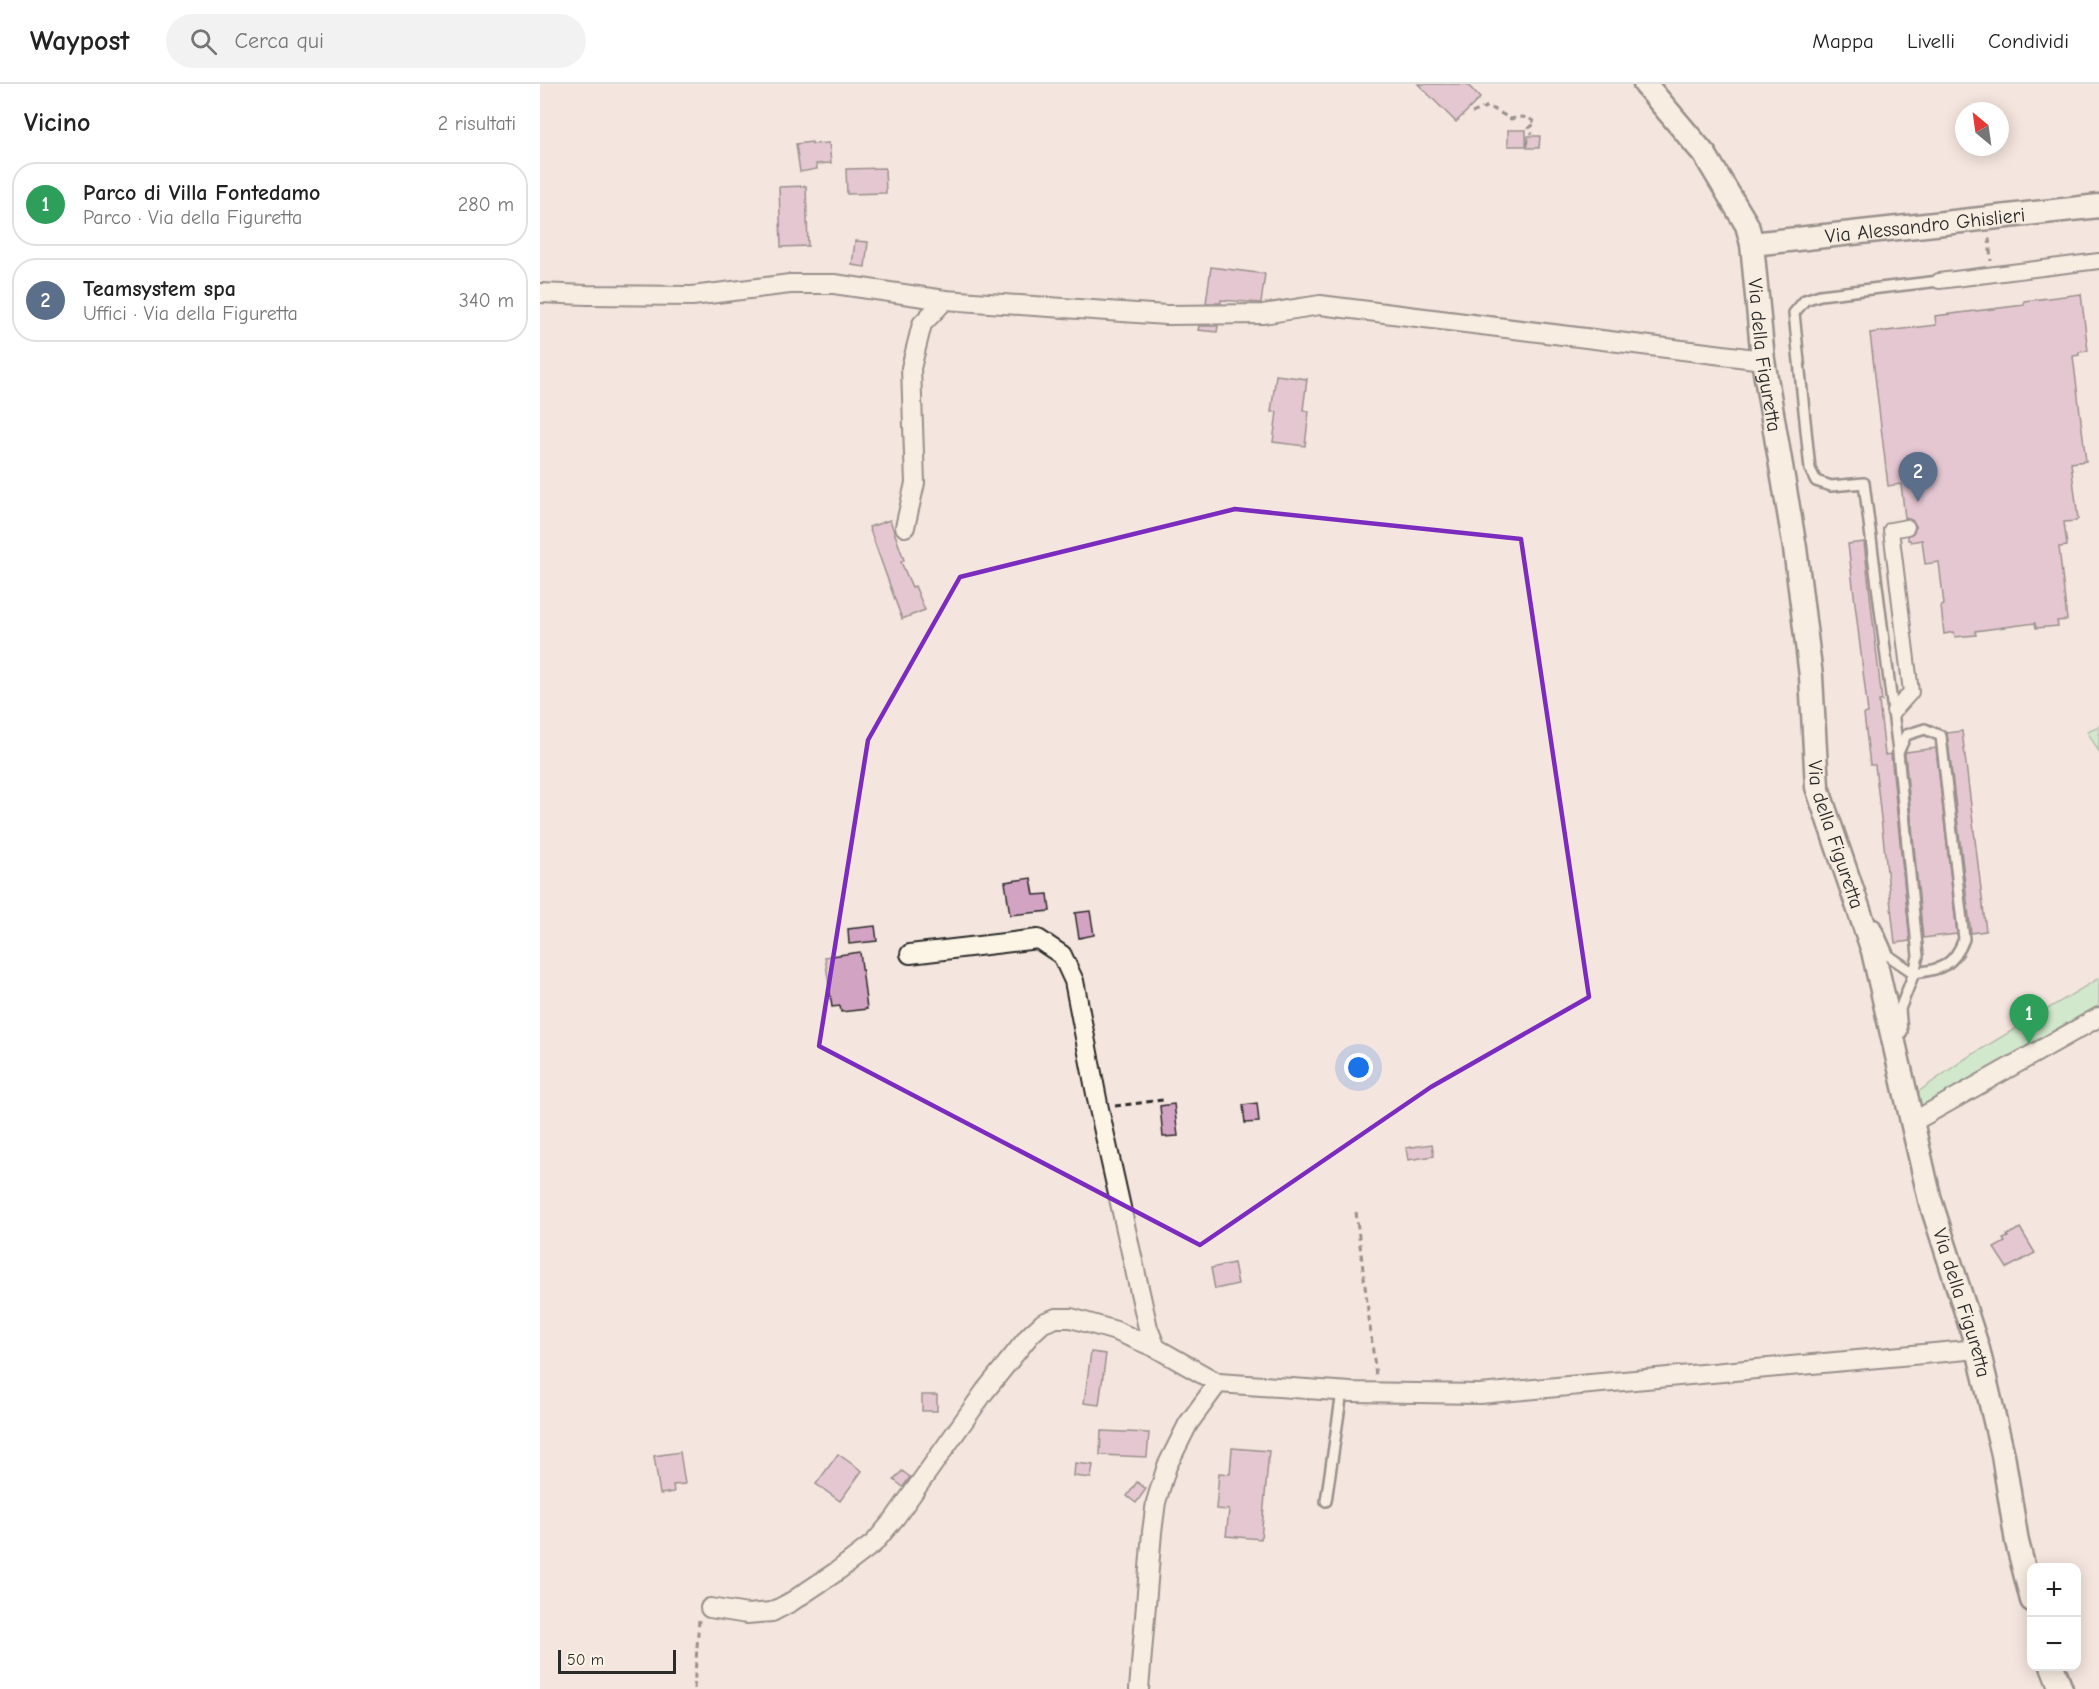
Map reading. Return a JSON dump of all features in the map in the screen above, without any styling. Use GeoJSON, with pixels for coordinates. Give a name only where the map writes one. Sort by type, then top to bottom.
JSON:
{"type":"FeatureCollection","features":[{"type":"Feature","properties":{"kind":"street","name":"Via della Figuretta"},"geometry":{"type":"LineString","coordinates":[[1645,84],[1705,155],[1747,225],[1752,244],[1763,360],[1795,548],[1811,676],[1816,787],[1873,951],[1930,1200],[1978,1349],[2003,1455],[2017,1542],[2027,1583]]}},
{"type":"Feature","properties":{"kind":"street","name":"Via Alessandro Ghislieri"},"geometry":{"type":"LineString","coordinates":[[1752,244],[2099,206]]}},
{"type":"Feature","properties":{"kind":"street"},"geometry":{"type":"LineString","coordinates":[[1939,281],[2099,261]]}},
{"type":"Feature","properties":{"kind":"street"},"geometry":{"type":"LineString","coordinates":[[540,293],[692,296],[790,284],[834,284],[945,300],[1166,315],[1263,314],[1320,304],[1763,360]]}},
{"type":"Feature","properties":{"kind":"street"},"geometry":{"type":"LineString","coordinates":[[905,526],[915,483],[911,368],[922,324],[945,300]]}},
{"type":"Feature","properties":{"kind":"street"},"geometry":{"type":"LineString","coordinates":[[1894,711],[1911,692],[1891,530],[1907,527]]}},
{"type":"Feature","properties":{"kind":"street"},"geometry":{"type":"LineString","coordinates":[[910,954],[1038,939],[1062,955],[1074,981],[1099,1109],[1148,1328],[1156,1348]]}},
{"type":"Feature","properties":{"kind":"street"},"geometry":{"type":"LineString","coordinates":[[1911,1123],[2099,1017]]}},
{"type":"Feature","properties":{"kind":"street"},"geometry":{"type":"LineString","coordinates":[[710,1608],[747,1614],[772,1611],[791,1602],[874,1543],[895,1518],[986,1391],[1030,1335],[1043,1323],[1056,1318],[1079,1320],[1116,1331],[1156,1348],[1218,1383],[1342,1392],[1480,1394],[1978,1349]]}},
{"type":"Feature","properties":{"kind":"street"},"geometry":{"type":"LineString","coordinates":[[1139,1689],[1156,1502],[1167,1466],[1188,1424],[1218,1383]]}},
{"type":"Feature","properties":{"kind":"street"},"geometry":{"type":"LineString","coordinates":[[2054,1671],[2061,1689]]}},
{"type":"Feature","properties":{"kind":"lane"},"geometry":{"type":"LineString","coordinates":[[1900,1062],[1902,1041],[1899,1009],[1914,973],[1918,956],[1917,934],[1894,711],[1864,483],[1831,486],[1816,481],[1810,469],[1794,313],[1805,300],[1820,296],[1939,281]]}},
{"type":"Feature","properties":{"kind":"lane"},"geometry":{"type":"LineString","coordinates":[[1834,838],[1889,956],[1914,973],[1935,970],[1958,956],[1964,939],[1941,736],[1925,729],[1906,735],[1898,753]]}},
{"type":"Feature","properties":{"kind":"lane"},"geometry":{"type":"LineString","coordinates":[[1326,1501],[1342,1392]]}},
{"type":"Feature","properties":{"kind":"path"},"geometry":{"type":"LineString","coordinates":[[1472,113],[1488,106],[1511,119],[1522,116],[1529,118],[1536,123],[1529,128],[1532,134]]}},
{"type":"Feature","properties":{"kind":"path"},"geometry":{"type":"LineString","coordinates":[[1987,218],[1992,274]]}},
{"type":"Feature","properties":{"kind":"path"},"geometry":{"type":"LineString","coordinates":[[1099,1109],[1163,1100]]}},
{"type":"Feature","properties":{"kind":"path"},"geometry":{"type":"LineString","coordinates":[[1356,1212],[1378,1393]]}},
{"type":"Feature","properties":{"kind":"path"},"geometry":{"type":"LineString","coordinates":[[694,1689],[700,1615],[702,1610],[710,1608]]}},
{"type":"Feature","properties":{"kind":"highlighted area"},"geometry":{"type":"Polygon","coordinates":[[[1235,509],[1521,539],[1589,997],[1431,1087],[1200,1245],[819,1046],[868,740],[960,577],[1235,509]]]}},
{"type":"Feature","properties":{"kind":"green space"},"geometry":{"type":"Polygon","coordinates":[[[2099,726],[2099,752],[2087,731],[2099,726]]]}},
{"type":"Feature","properties":{"kind":"green space"},"geometry":{"type":"Polygon","coordinates":[[[2099,978],[2099,1028],[1911,1123],[1908,1099],[1965,1059],[2099,978]]]}},
{"type":"Feature","properties":{"kind":"building"},"geometry":{"type":"Polygon","coordinates":[[[1418,84],[1467,84],[1480,98],[1456,122],[1418,84]]]}},
{"type":"Feature","properties":{"kind":"building"},"geometry":{"type":"Polygon","coordinates":[[[1508,130],[1526,130],[1526,146],[1508,146],[1508,130]]]}},
{"type":"Feature","properties":{"kind":"building"},"geometry":{"type":"Polygon","coordinates":[[[1528,136],[1540,136],[1539,148],[1527,148],[1528,136]]]}},
{"type":"Feature","properties":{"kind":"building"},"geometry":{"type":"Polygon","coordinates":[[[812,142],[812,144],[829,143],[831,163],[816,164],[817,169],[800,172],[796,144],[812,142]]]}},
{"type":"Feature","properties":{"kind":"building"},"geometry":{"type":"Polygon","coordinates":[[[885,168],[886,193],[847,194],[846,169],[885,168]]]}},
{"type":"Feature","properties":{"kind":"building"},"geometry":{"type":"Polygon","coordinates":[[[806,186],[808,246],[781,247],[779,187],[806,186]]]}},
{"type":"Feature","properties":{"kind":"building"},"geometry":{"type":"Polygon","coordinates":[[[855,241],[868,242],[865,267],[852,265],[855,241]]]}},
{"type":"Feature","properties":{"kind":"building"},"geometry":{"type":"Polygon","coordinates":[[[1211,267],[1265,274],[1261,303],[1221,300],[1221,303],[1206,303],[1211,267]]]}},
{"type":"Feature","properties":{"kind":"building"},"geometry":{"type":"Polygon","coordinates":[[[2081,294],[2088,351],[2079,352],[2079,355],[2073,356],[2086,461],[2071,463],[2078,519],[2064,522],[2067,546],[2059,547],[2067,620],[2057,621],[2058,626],[2036,628],[2035,623],[1975,631],[1976,635],[1955,637],[1954,632],[1944,634],[1941,606],[1944,605],[1939,562],[1925,564],[1922,540],[1911,542],[1908,540],[1908,536],[1913,533],[1916,526],[1913,521],[1905,518],[1901,484],[1888,486],[1870,333],[1936,325],[1935,316],[2024,305],[2024,301],[2081,294]]]}},
{"type":"Feature","properties":{"kind":"building"},"geometry":{"type":"Polygon","coordinates":[[[1199,326],[1218,326],[1217,332],[1198,330],[1199,326]]]}},
{"type":"Feature","properties":{"kind":"building"},"geometry":{"type":"Polygon","coordinates":[[[1276,375],[1307,379],[1303,410],[1309,411],[1305,446],[1273,442],[1277,412],[1271,412],[1276,375]]]}},
{"type":"Feature","properties":{"kind":"building"},"geometry":{"type":"Polygon","coordinates":[[[890,520],[904,560],[901,562],[925,610],[902,619],[869,527],[890,520]]]}},
{"type":"Feature","properties":{"kind":"building"},"geometry":{"type":"Polygon","coordinates":[[[1864,542],[1882,701],[1879,701],[1885,755],[1891,754],[1910,941],[1895,943],[1875,765],[1870,765],[1864,714],[1868,713],[1848,544],[1864,542]]]}},
{"type":"Feature","properties":{"kind":"building"},"geometry":{"type":"Polygon","coordinates":[[[1962,731],[1986,931],[1971,933],[1947,733],[1962,731]]]}},
{"type":"Feature","properties":{"kind":"building"},"geometry":{"type":"Polygon","coordinates":[[[1936,748],[1957,934],[1923,938],[1905,754],[1936,748]]]}},
{"type":"Feature","properties":{"kind":"building"},"geometry":{"type":"Polygon","coordinates":[[[1031,878],[1034,895],[1048,894],[1050,911],[1010,915],[1005,882],[1031,878]]]}},
{"type":"Feature","properties":{"kind":"building"},"geometry":{"type":"Polygon","coordinates":[[[1090,911],[1094,935],[1079,938],[1075,913],[1090,911]]]}},
{"type":"Feature","properties":{"kind":"building"},"geometry":{"type":"Polygon","coordinates":[[[875,926],[877,941],[849,944],[848,929],[875,926]]]}},
{"type":"Feature","properties":{"kind":"building"},"geometry":{"type":"Polygon","coordinates":[[[860,952],[867,1009],[841,1012],[840,1006],[832,1007],[825,957],[860,952]]]}},
{"type":"Feature","properties":{"kind":"building"},"geometry":{"type":"Polygon","coordinates":[[[1257,1103],[1259,1122],[1245,1123],[1243,1105],[1257,1103]]]}},
{"type":"Feature","properties":{"kind":"building"},"geometry":{"type":"Polygon","coordinates":[[[1174,1104],[1178,1136],[1163,1137],[1160,1106],[1174,1104]]]}},
{"type":"Feature","properties":{"kind":"building"},"geometry":{"type":"Polygon","coordinates":[[[1432,1144],[1434,1156],[1408,1160],[1406,1148],[1432,1144]]]}},
{"type":"Feature","properties":{"kind":"building"},"geometry":{"type":"Polygon","coordinates":[[[2020,1228],[2035,1253],[2007,1268],[1994,1248],[2005,1242],[2003,1239],[2008,1237],[2007,1235],[2020,1228]]]}},
{"type":"Feature","properties":{"kind":"building"},"geometry":{"type":"Polygon","coordinates":[[[1234,1263],[1238,1284],[1215,1289],[1211,1268],[1234,1263]]]}},
{"type":"Feature","properties":{"kind":"building"},"geometry":{"type":"Polygon","coordinates":[[[1091,1352],[1106,1354],[1099,1405],[1084,1403],[1091,1352]]]}},
{"type":"Feature","properties":{"kind":"building"},"geometry":{"type":"Polygon","coordinates":[[[922,1395],[937,1395],[937,1411],[922,1411],[922,1395]]]}},
{"type":"Feature","properties":{"kind":"building"},"geometry":{"type":"Polygon","coordinates":[[[1101,1431],[1149,1433],[1147,1457],[1100,1455],[1101,1431]]]}},
{"type":"Feature","properties":{"kind":"building"},"geometry":{"type":"Polygon","coordinates":[[[1232,1448],[1269,1451],[1261,1539],[1226,1536],[1229,1510],[1216,1509],[1219,1473],[1230,1474],[1232,1448]]]}},
{"type":"Feature","properties":{"kind":"building"},"geometry":{"type":"Polygon","coordinates":[[[680,1452],[685,1484],[673,1485],[674,1492],[660,1494],[654,1456],[680,1452]]]}},
{"type":"Feature","properties":{"kind":"building"},"geometry":{"type":"Polygon","coordinates":[[[838,1454],[862,1471],[840,1501],[816,1484],[838,1454]]]}},
{"type":"Feature","properties":{"kind":"building"},"geometry":{"type":"Polygon","coordinates":[[[1075,1463],[1093,1465],[1091,1478],[1074,1476],[1075,1463]]]}},
{"type":"Feature","properties":{"kind":"building"},"geometry":{"type":"Polygon","coordinates":[[[902,1471],[910,1477],[903,1487],[894,1480],[902,1471]]]}},
{"type":"Feature","properties":{"kind":"building"},"geometry":{"type":"Polygon","coordinates":[[[1137,1482],[1146,1489],[1136,1503],[1127,1496],[1137,1482]]]}},
{"type":"Feature","properties":{"kind":"place","name":"Teamsystem spa"},"geometry":{"type":"Point","coordinates":[1918,502]}},
{"type":"Feature","properties":{"kind":"place","name":"Parco di Villa Fontedamo"},"geometry":{"type":"Point","coordinates":[2029,1044]}}]}
